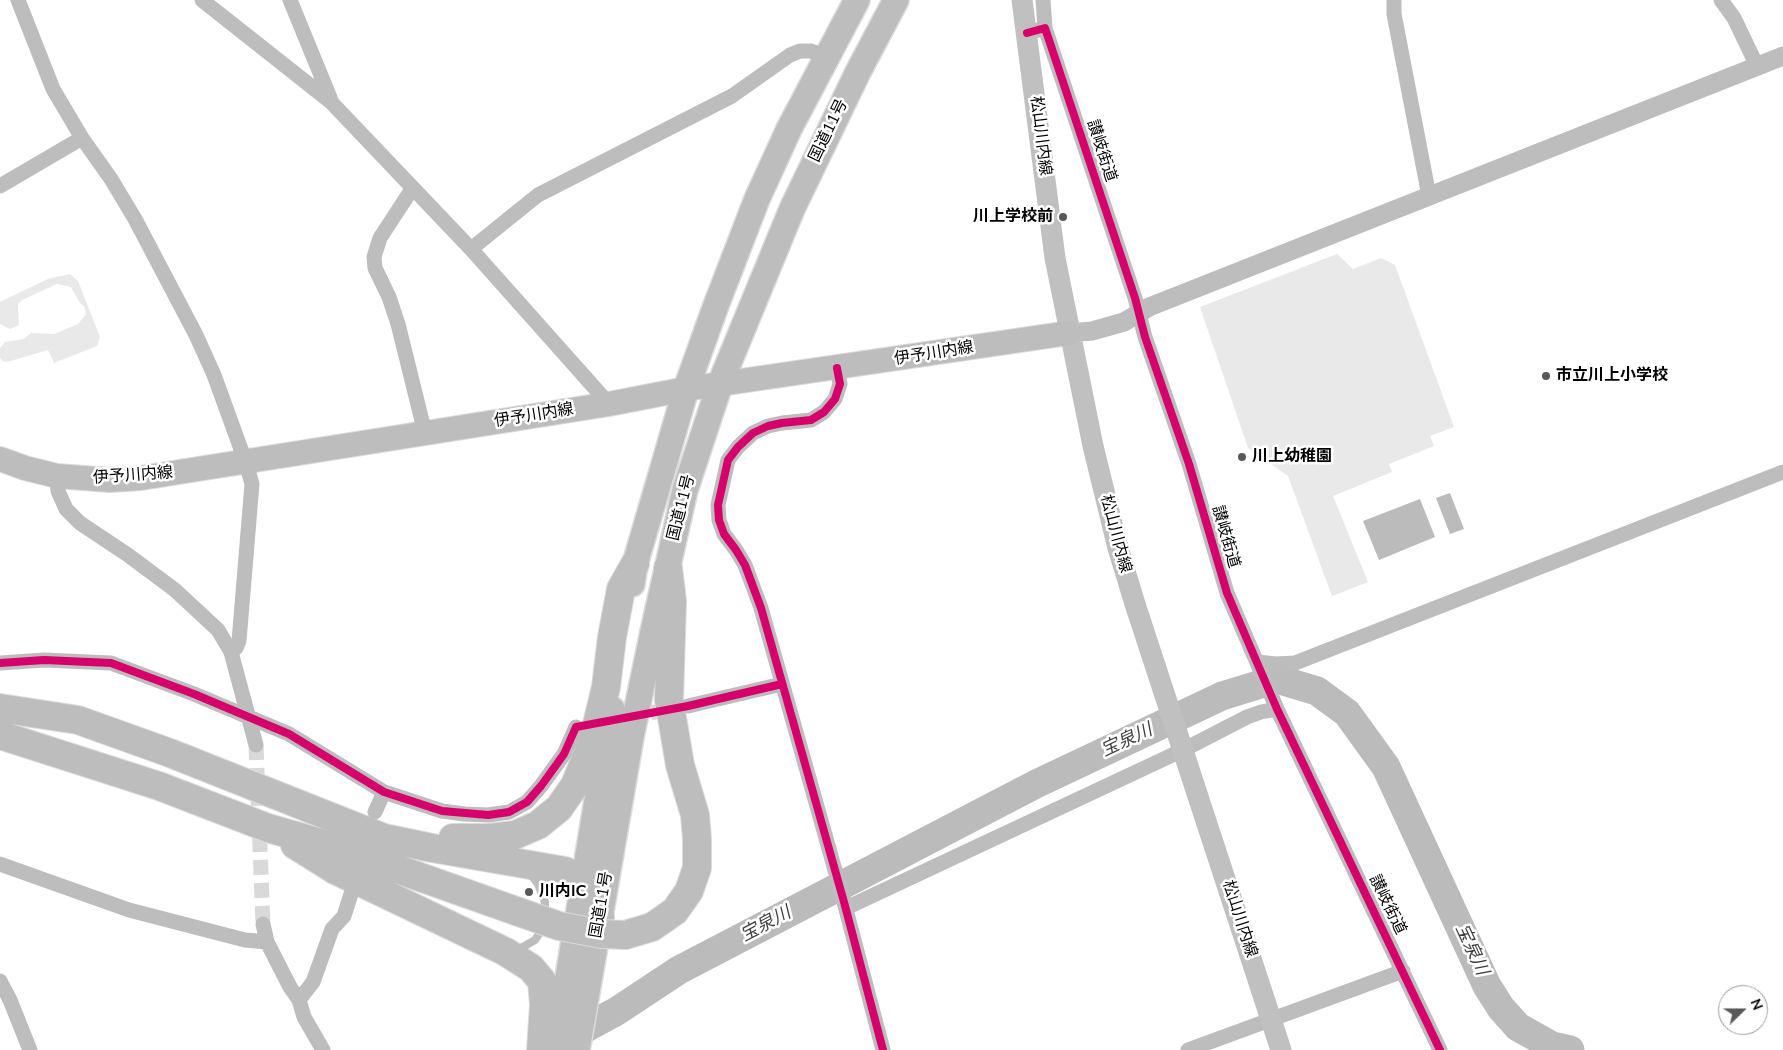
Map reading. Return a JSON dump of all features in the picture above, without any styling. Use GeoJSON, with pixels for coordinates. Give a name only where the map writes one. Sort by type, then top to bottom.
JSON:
{"type":"FeatureCollection","features":[{"type":"Feature","properties":{"kind":"highway","name":"国道11号"},"geometry":{"type":"LineString","coordinates":[[549,1042],[583,879],[635,564],[686,389],[757,199],[788,130],[857,0]]}},
{"type":"Feature","properties":{"kind":"highway","name":"国道11号"},"geometry":{"type":"LineString","coordinates":[[577,1050],[631,737],[686,490],[720,384],[792,209],[854,81],[896,0]]}},
{"type":"Feature","properties":{"kind":"highway"},"geometry":{"type":"LineString","coordinates":[[384,838],[489,838],[515,835],[538,825],[559,808],[575,785],[593,741],[606,687],[612,637],[621,589],[635,564]]}},
{"type":"Feature","properties":{"kind":"highway"},"geometry":{"type":"LineString","coordinates":[[0,735],[159,786],[268,828],[338,848],[559,926],[602,934],[625,935],[652,927],[675,911],[689,891],[697,868],[695,815],[680,765],[669,700],[672,601],[668,568]]}},
{"type":"Feature","properties":{"kind":"highway"},"geometry":{"type":"LineString","coordinates":[[0,708],[78,720],[170,753],[384,838],[565,871],[583,879],[596,892],[600,918]]}},
{"type":"Feature","properties":{"kind":"highway"},"geometry":{"type":"LineString","coordinates":[[0,748],[36,745]]}},
{"type":"Feature","properties":{"kind":"highway"},"geometry":{"type":"LineString","coordinates":[[268,828],[335,870],[506,952],[532,968],[542,981],[549,1042]]}},
{"type":"Feature","properties":{"kind":"main road","name":"松山川内線"},"geometry":{"type":"LineString","coordinates":[[1022,0],[1036,30],[1055,258],[1092,446],[1118,548],[1281,1050]]}},
{"type":"Feature","properties":{"kind":"main road","name":"伊予川内線"},"geometry":{"type":"LineString","coordinates":[[0,459],[57,476],[110,480],[141,478],[246,463],[609,404],[686,389],[1069,333]]}},
{"type":"Feature","properties":{"kind":"street"},"geometry":{"type":"LineString","coordinates":[[18,0],[53,89],[82,138],[111,178],[135,219],[196,335],[214,375],[246,463],[252,484],[239,641],[236,648],[231,652]]}},
{"type":"Feature","properties":{"kind":"street"},"geometry":{"type":"LineString","coordinates":[[202,0],[331,102],[471,250],[609,404]]}},
{"type":"Feature","properties":{"kind":"street"},"geometry":{"type":"LineString","coordinates":[[290,0],[331,102]]}},
{"type":"Feature","properties":{"kind":"street","name":"讃岐街道"},"geometry":{"type":"LineString","coordinates":[[1042,0],[1036,30],[1140,313],[1146,337],[1189,464],[1227,593],[1276,706],[1440,1050]]}},
{"type":"Feature","properties":{"kind":"street"},"geometry":{"type":"LineString","coordinates":[[1394,0],[1394,14],[1429,196]]}},
{"type":"Feature","properties":{"kind":"street"},"geometry":{"type":"LineString","coordinates":[[1720,0],[1734,18],[1757,66]]}},
{"type":"Feature","properties":{"kind":"street"},"geometry":{"type":"LineString","coordinates":[[471,250],[538,195],[732,96],[790,55],[800,51],[811,51],[826,57]]}},
{"type":"Feature","properties":{"kind":"street"},"geometry":{"type":"LineString","coordinates":[[1069,333],[1092,331],[1124,322],[1149,307],[1783,56]]}},
{"type":"Feature","properties":{"kind":"street"},"geometry":{"type":"LineString","coordinates":[[0,186],[82,138]]}},
{"type":"Feature","properties":{"kind":"street"},"geometry":{"type":"LineString","coordinates":[[412,189],[380,238],[374,257],[375,268],[398,324],[425,433]]}},
{"type":"Feature","properties":{"kind":"street"},"geometry":{"type":"LineString","coordinates":[[837,368],[840,384],[835,399],[824,412],[811,420],[782,422],[768,426],[753,433],[738,447],[728,460],[718,505],[719,520],[724,534],[736,550],[753,584],[835,869],[883,1050]]}},
{"type":"Feature","properties":{"kind":"street"},"geometry":{"type":"LineString","coordinates":[[1258,666],[1301,660],[1783,472]]}},
{"type":"Feature","properties":{"kind":"street"},"geometry":{"type":"LineString","coordinates":[[57,476],[58,491],[66,509],[80,523],[128,555],[175,590],[218,630],[231,652],[256,745]]}},
{"type":"Feature","properties":{"kind":"street"},"geometry":{"type":"LineString","coordinates":[[0,663],[44,660],[111,663],[135,671],[249,716],[289,734],[384,792],[442,811],[488,816],[509,812],[527,802],[564,754],[576,727]]}},
{"type":"Feature","properties":{"kind":"street"},"geometry":{"type":"LineString","coordinates":[[688,706],[782,684]]}},
{"type":"Feature","properties":{"kind":"street"},"geometry":{"type":"LineString","coordinates":[[845,905],[1181,745],[1276,706]]}},
{"type":"Feature","properties":{"kind":"street"},"geometry":{"type":"LineString","coordinates":[[375,812],[384,792]]}},
{"type":"Feature","properties":{"kind":"street"},"geometry":{"type":"LineString","coordinates":[[0,864],[129,910],[245,940],[267,942]]}},
{"type":"Feature","properties":{"kind":"street"},"geometry":{"type":"LineString","coordinates":[[299,1000],[313,982],[332,929],[344,916],[351,894]]}},
{"type":"Feature","properties":{"kind":"street"},"geometry":{"type":"LineString","coordinates":[[264,924],[267,942],[290,987],[299,1000],[304,1017],[323,1050]]}},
{"type":"Feature","properties":{"kind":"street"},"geometry":{"type":"LineString","coordinates":[[1188,1050],[1403,971]]}},
{"type":"Feature","properties":{"kind":"street"},"geometry":{"type":"LineString","coordinates":[[0,981],[10,1000],[30,1050]]}},
{"type":"Feature","properties":{"kind":"lane"},"geometry":{"type":"LineString","coordinates":[[506,952],[522,948],[535,940],[545,925],[544,902],[538,884],[529,872],[516,861]]}},
{"type":"Feature","properties":{"kind":"shaded area"},"geometry":{"type":"Polygon","coordinates":[[[1337,254],[1353,269],[1381,258],[1395,265],[1454,427],[1430,436],[1434,446],[1389,464],[1392,472],[1333,496],[1368,582],[1332,596],[1288,476],[1248,448],[1200,307],[1337,254]]]}},
{"type":"Feature","properties":{"kind":"shaded area"},"geometry":{"type":"Polygon","coordinates":[[[70,274],[78,281],[100,337],[97,346],[54,363],[48,350],[7,362],[3,361],[0,358],[0,348],[5,342],[24,339],[31,333],[54,334],[78,324],[86,314],[84,306],[80,303],[71,287],[57,284],[22,300],[18,304],[19,325],[10,329],[0,324],[0,302],[48,279],[70,274]]]}},
{"type":"Feature","properties":{"kind":"shaded area"},"geometry":{"type":"Polygon","coordinates":[[[1450,493],[1464,529],[1450,534],[1436,498],[1450,493]]]}},
{"type":"Feature","properties":{"kind":"shaded area"},"geometry":{"type":"Polygon","coordinates":[[[1420,499],[1435,537],[1379,560],[1363,521],[1420,499]]]}},
{"type":"Feature","properties":{"kind":"waterway","name":"宝泉川"},"geometry":{"type":"LineString","coordinates":[[560,1042],[617,1011],[679,970],[1036,784],[1222,696],[1277,679],[1317,691],[1347,713],[1386,767],[1487,986],[1501,1008],[1518,1027],[1552,1046],[1570,1050]]}},
{"type":"Feature","properties":{"kind":"tunnel"},"geometry":{"type":"LineString","coordinates":[[628,717],[677,708]]}},
{"type":"Feature","properties":{"kind":"tunnel"},"geometry":{"type":"LineString","coordinates":[[256,745],[263,924]]}},
{"type":"Feature","properties":{"kind":"cycle path"},"geometry":{"type":"LineString","coordinates":[[1027,33],[1045,28],[1135,298],[1145,337],[1189,464],[1227,593],[1277,709],[1440,1050]]}},
{"type":"Feature","properties":{"kind":"cycle path"},"geometry":{"type":"LineString","coordinates":[[837,368],[840,384],[835,399],[824,412],[811,420],[768,426],[753,433],[738,447],[728,460],[718,505],[719,520],[724,534],[745,565],[761,608],[844,902],[883,1050]]}},
{"type":"Feature","properties":{"kind":"cycle path"},"geometry":{"type":"LineString","coordinates":[[0,663],[44,660],[111,663],[194,694],[289,734],[384,792],[442,811],[488,815],[509,812],[527,802],[564,754],[576,727],[688,706],[782,684]]}},
{"type":"Feature","properties":{"kind":"place","name":"川上学校前"},"geometry":{"type":"Point","coordinates":[1063,217]}},
{"type":"Feature","properties":{"kind":"place","name":"市立川上小学校"},"geometry":{"type":"Point","coordinates":[1546,376]}},
{"type":"Feature","properties":{"kind":"place","name":"川上幼稚園"},"geometry":{"type":"Point","coordinates":[1242,457]}},
{"type":"Feature","properties":{"kind":"place","name":"川内IC"},"geometry":{"type":"Point","coordinates":[529,892]}}]}
